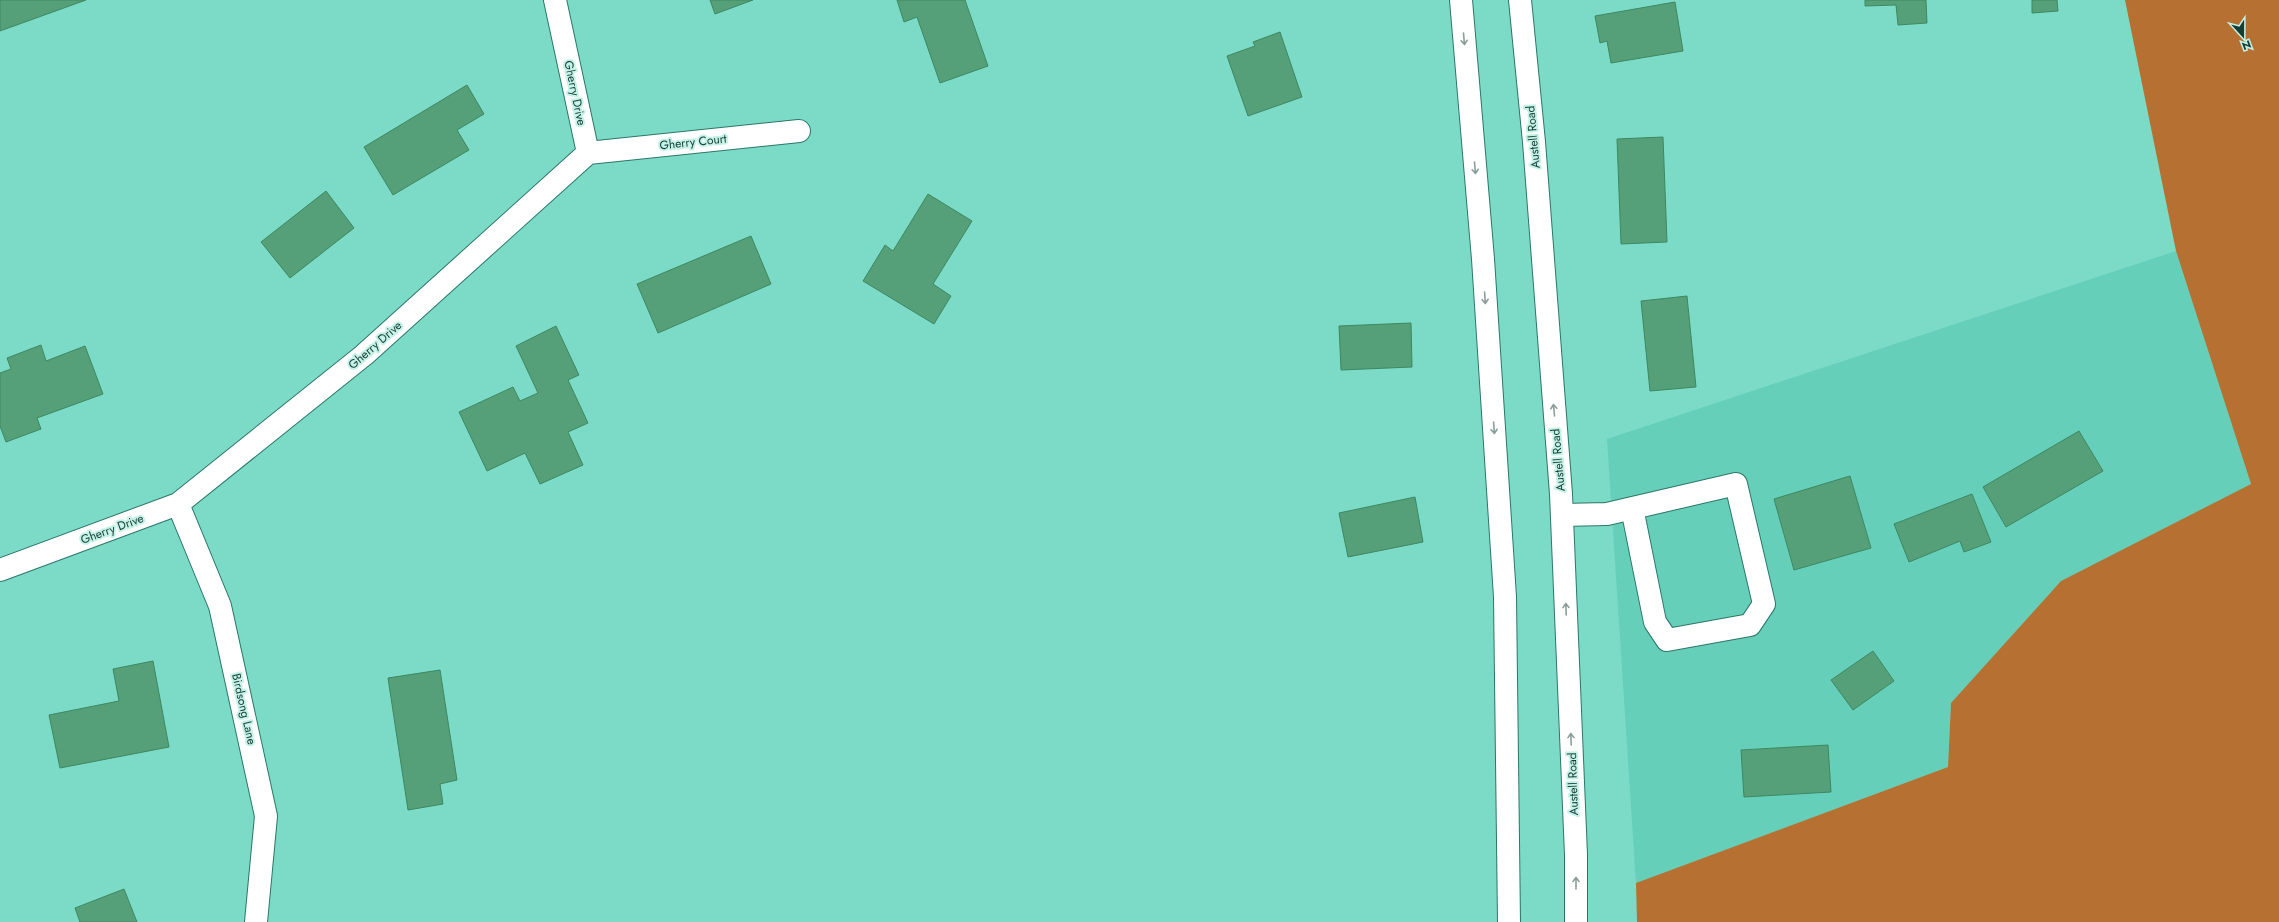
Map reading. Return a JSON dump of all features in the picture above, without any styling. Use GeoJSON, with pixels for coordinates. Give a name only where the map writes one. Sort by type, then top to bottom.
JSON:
{"type":"FeatureCollection","features":[{"type":"Feature","properties":{"kind":"main road","name":"Gherry Drive"},"geometry":{"type":"LineString","coordinates":[[0,570],[178,504],[364,356],[588,153],[555,0]]}},
{"type":"Feature","properties":{"kind":"main road"},"geometry":{"type":"LineString","coordinates":[[1461,0],[1483,267],[1505,596],[1509,922]]}},
{"type":"Feature","properties":{"kind":"main road","name":"Austell Road"},"geometry":{"type":"LineString","coordinates":[[1520,0],[1534,142],[1562,516],[1576,855],[1576,922]]}},
{"type":"Feature","properties":{"kind":"main road","name":"Gherry Court"},"geometry":{"type":"LineString","coordinates":[[588,153],[799,131]]}},
{"type":"Feature","properties":{"kind":"main road"},"geometry":{"type":"LineString","coordinates":[[1562,516],[1607,514],[1632,508],[1736,484],[1764,604],[1750,625],[1667,640],[1655,622],[1632,508]]}},
{"type":"Feature","properties":{"kind":"main road","name":"Birdsong Lane"},"geometry":{"type":"LineString","coordinates":[[178,504],[220,606],[266,816],[256,922]]}},
{"type":"Feature","properties":{"kind":"shaded area"},"geometry":{"type":"Polygon","coordinates":[[[2125,0],[2279,0],[2279,922],[1637,922],[1636,883],[1948,767],[1951,703],[2061,581],[2251,484],[2176,251],[2125,0]]]}},
{"type":"Feature","properties":{"kind":"shaded area"},"geometry":{"type":"Polygon","coordinates":[[[2176,251],[2251,484],[2061,581],[1951,703],[1948,767],[1636,883],[1607,439],[2176,251]]]}},
{"type":"Feature","properties":{"kind":"building"},"geometry":{"type":"Polygon","coordinates":[[[0,0],[86,0],[0,31],[0,0]]]}},
{"type":"Feature","properties":{"kind":"building"},"geometry":{"type":"Polygon","coordinates":[[[710,0],[753,0],[715,14],[710,0]]]}},
{"type":"Feature","properties":{"kind":"building"},"geometry":{"type":"Polygon","coordinates":[[[897,0],[965,0],[988,66],[940,83],[917,17],[904,22],[897,0]]]}},
{"type":"Feature","properties":{"kind":"building"},"geometry":{"type":"Polygon","coordinates":[[[1865,0],[1926,0],[1927,23],[1898,25],[1896,5],[1865,6],[1865,0]]]}},
{"type":"Feature","properties":{"kind":"building"},"geometry":{"type":"Polygon","coordinates":[[[2032,0],[2057,0],[2058,11],[2032,13],[2032,0]]]}},
{"type":"Feature","properties":{"kind":"building"},"geometry":{"type":"Polygon","coordinates":[[[1675,2],[1683,51],[1611,63],[1607,41],[1600,43],[1595,16],[1675,2]]]}},
{"type":"Feature","properties":{"kind":"building"},"geometry":{"type":"Polygon","coordinates":[[[1280,32],[1302,97],[1248,116],[1227,56],[1255,46],[1253,42],[1280,32]]]}},
{"type":"Feature","properties":{"kind":"building"},"geometry":{"type":"Polygon","coordinates":[[[467,85],[484,114],[457,130],[469,150],[393,195],[364,147],[467,85]]]}},
{"type":"Feature","properties":{"kind":"building"},"geometry":{"type":"Polygon","coordinates":[[[1663,137],[1667,242],[1621,244],[1617,139],[1663,137]]]}},
{"type":"Feature","properties":{"kind":"building"},"geometry":{"type":"Polygon","coordinates":[[[326,191],[354,228],[290,278],[261,242],[326,191]]]}},
{"type":"Feature","properties":{"kind":"building"},"geometry":{"type":"Polygon","coordinates":[[[928,194],[972,221],[933,284],[951,296],[934,324],[863,281],[885,245],[893,251],[928,194]]]}},
{"type":"Feature","properties":{"kind":"building"},"geometry":{"type":"Polygon","coordinates":[[[751,236],[771,284],[658,333],[637,284],[751,236]]]}},
{"type":"Feature","properties":{"kind":"building"},"geometry":{"type":"Polygon","coordinates":[[[1687,296],[1696,387],[1650,391],[1641,301],[1687,296]]]}},
{"type":"Feature","properties":{"kind":"building"},"geometry":{"type":"Polygon","coordinates":[[[1411,323],[1412,367],[1341,370],[1339,326],[1411,323]]]}},
{"type":"Feature","properties":{"kind":"building"},"geometry":{"type":"Polygon","coordinates":[[[556,326],[579,375],[568,380],[588,423],[568,432],[583,465],[540,484],[525,453],[487,471],[459,412],[513,387],[520,401],[538,393],[516,346],[556,326]]]}},
{"type":"Feature","properties":{"kind":"building"},"geometry":{"type":"Polygon","coordinates":[[[41,345],[46,361],[85,346],[103,394],[37,418],[41,429],[6,442],[0,426],[0,373],[11,369],[7,358],[41,345]]]}},
{"type":"Feature","properties":{"kind":"building"},"geometry":{"type":"Polygon","coordinates":[[[2079,431],[2103,471],[2006,527],[1983,487],[2079,431]]]}},
{"type":"Feature","properties":{"kind":"building"},"geometry":{"type":"Polygon","coordinates":[[[1850,476],[1871,548],[1794,570],[1774,499],[1850,476]]]}},
{"type":"Feature","properties":{"kind":"building"},"geometry":{"type":"Polygon","coordinates":[[[1972,494],[1991,542],[1964,552],[1960,541],[1909,562],[1894,524],[1972,494]]]}},
{"type":"Feature","properties":{"kind":"building"},"geometry":{"type":"Polygon","coordinates":[[[1415,497],[1423,542],[1348,557],[1339,513],[1415,497]]]}},
{"type":"Feature","properties":{"kind":"building"},"geometry":{"type":"Polygon","coordinates":[[[1873,651],[1894,681],[1853,710],[1831,680],[1873,651]]]}},
{"type":"Feature","properties":{"kind":"building"},"geometry":{"type":"Polygon","coordinates":[[[153,661],[169,747],[60,768],[49,715],[119,701],[113,669],[153,661]]]}},
{"type":"Feature","properties":{"kind":"building"},"geometry":{"type":"Polygon","coordinates":[[[440,670],[457,780],[440,784],[443,804],[408,810],[388,678],[440,670]]]}},
{"type":"Feature","properties":{"kind":"building"},"geometry":{"type":"Polygon","coordinates":[[[1828,745],[1831,792],[1744,797],[1741,750],[1828,745]]]}},
{"type":"Feature","properties":{"kind":"building"},"geometry":{"type":"Polygon","coordinates":[[[124,889],[137,922],[80,922],[75,908],[124,889]]]}}]}
